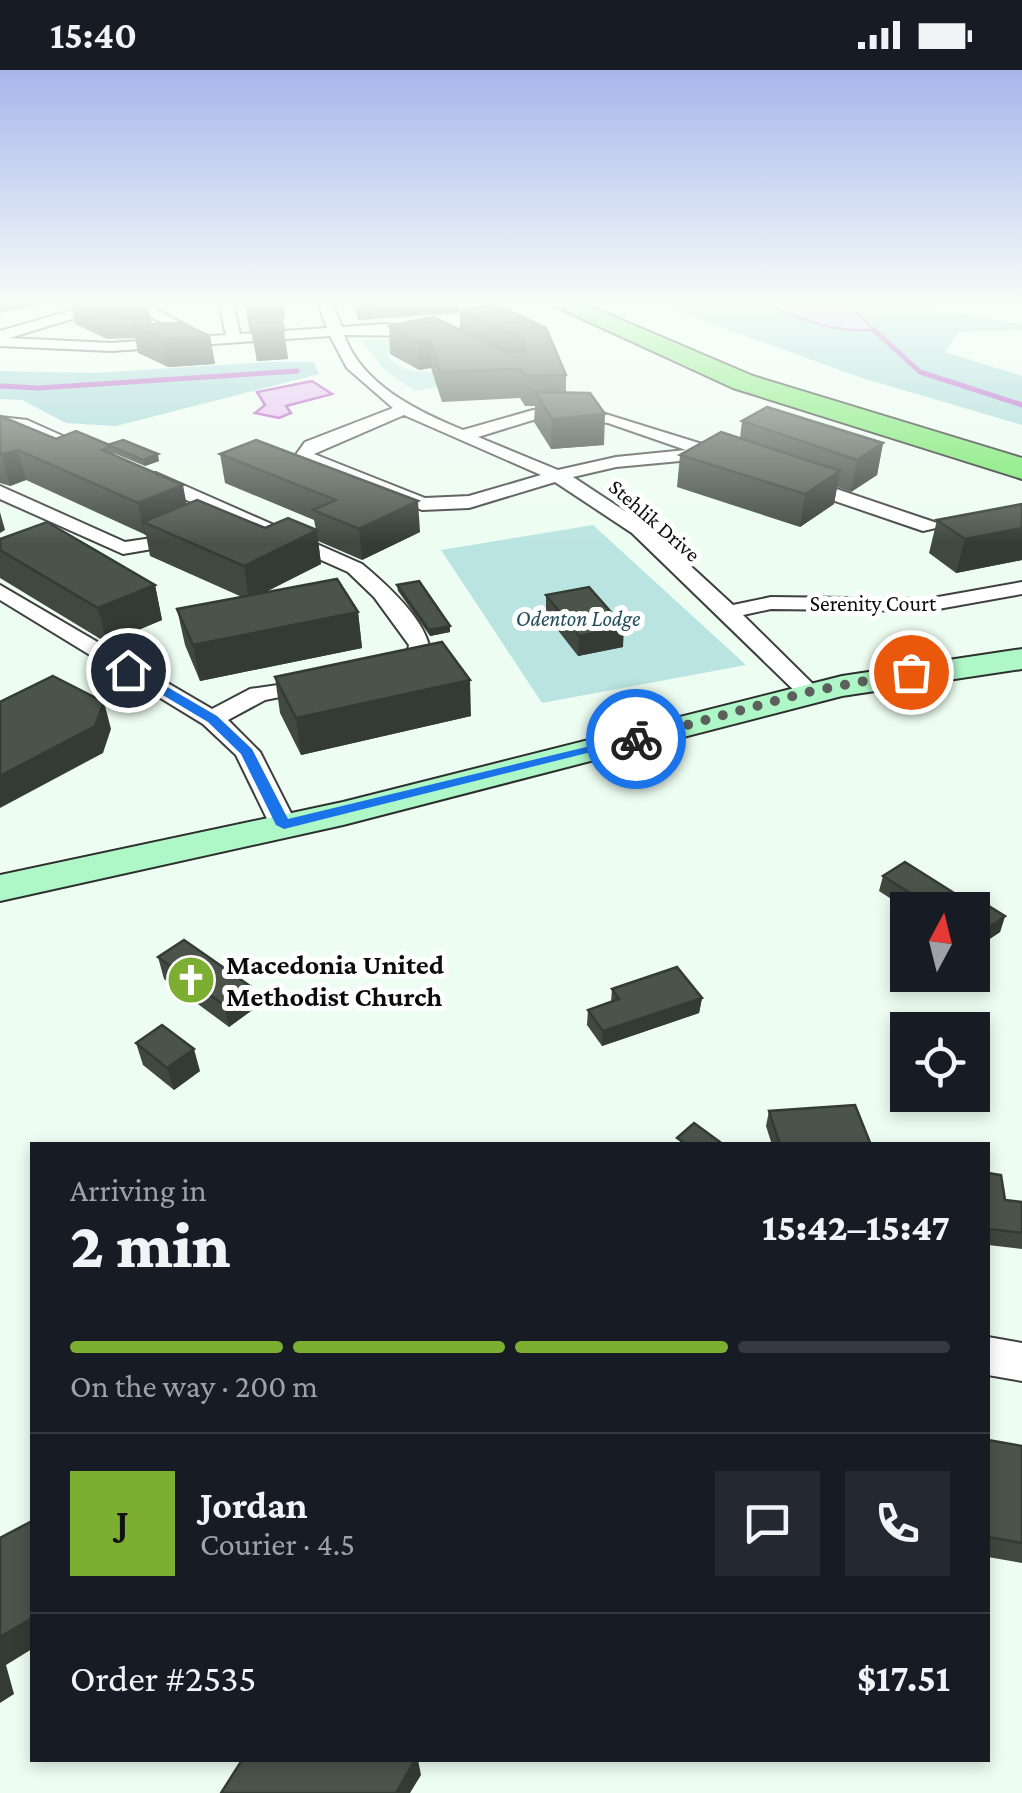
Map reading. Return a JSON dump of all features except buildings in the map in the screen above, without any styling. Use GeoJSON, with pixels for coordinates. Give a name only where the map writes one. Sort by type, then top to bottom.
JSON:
{"type":"FeatureCollection","features":[{"type":"Feature","properties":{"kind":"highway"},"geometry":{"type":"LineString","coordinates":[[747,383],[1022,469]]}},
{"type":"Feature","properties":{"kind":"highway"},"geometry":{"type":"LineString","coordinates":[[822,383],[1022,444]]}},
{"type":"Feature","properties":{"kind":"main road"},"geometry":{"type":"LineString","coordinates":[[8,888],[455,786],[808,692],[911,672],[1022,659]]}},
{"type":"Feature","properties":{"kind":"street","name":"Stehlik Drive"},"geometry":{"type":"LineString","coordinates":[[376,383],[408,408],[562,476],[612,507],[808,692]]}},
{"type":"Feature","properties":{"kind":"street"},"geometry":{"type":"LineString","coordinates":[[408,408],[311,446],[304,456],[422,504],[442,506],[494,498],[601,464],[721,457],[586,410],[531,412],[466,435]]}},
{"type":"Feature","properties":{"kind":"street"},"geometry":{"type":"LineString","coordinates":[[0,422],[22,424],[355,568],[382,592],[420,644],[418,659],[403,668],[367,674]]}},
{"type":"Feature","properties":{"kind":"street"},"geometry":{"type":"LineString","coordinates":[[784,478],[930,527]]}},
{"type":"Feature","properties":{"kind":"street"},"geometry":{"type":"LineString","coordinates":[[0,492],[123,548],[158,543],[228,510]]}},
{"type":"Feature","properties":{"kind":"street","name":"Serenity Court"},"geometry":{"type":"LineString","coordinates":[[724,612],[770,604],[927,605],[1022,588]]}},
{"type":"Feature","properties":{"kind":"street"},"geometry":{"type":"LineString","coordinates":[[0,590],[212,719],[247,752],[284,825]]}},
{"type":"Feature","properties":{"kind":"street"},"geometry":{"type":"LineString","coordinates":[[212,719],[258,694],[330,681]]}},
{"type":"Feature","properties":{"kind":"street"},"geometry":{"type":"LineString","coordinates":[[990,1356],[1022,1362]]}},
{"type":"Feature","properties":{"kind":"green space"},"geometry":{"type":"Polygon","coordinates":[[[404,383],[445,383],[443,386],[415,391],[404,383]]]}},
{"type":"Feature","properties":{"kind":"green space","name":"Odenton Lodge"},"geometry":{"type":"Polygon","coordinates":[[[593,525],[746,665],[542,703],[441,550],[593,525]]]}},
{"type":"Feature","properties":{"kind":"shaded area"},"geometry":{"type":"Polygon","coordinates":[[[0,383],[282,383],[116,426],[66,423],[22,400],[0,399],[0,383]]]}},
{"type":"Feature","properties":{"kind":"shaded area"},"geometry":{"type":"Polygon","coordinates":[[[316,383],[332,394],[286,406],[291,413],[279,418],[255,413],[265,405],[257,392],[316,383]]]}},
{"type":"Feature","properties":{"kind":"shaded area"},"geometry":{"type":"Polygon","coordinates":[[[880,383],[1022,383],[1022,425],[880,383]]]}},
{"type":"Feature","properties":{"kind":"waterway"},"geometry":{"type":"LineString","coordinates":[[0,386],[109,383]]}},
{"type":"Feature","properties":{"kind":"waterway"},"geometry":{"type":"LineString","coordinates":[[955,383],[1022,405]]}},
{"type":"Feature","properties":{"kind":"way so far"},"geometry":{"type":"LineString","coordinates":[[636,739],[808,692],[911,672]]}},
{"type":"Feature","properties":{"kind":"place","name":"Macedonia United Methodist Church"},"geometry":{"type":"Point","coordinates":[191,980]}},
{"type":"Feature","properties":{"kind":"route"},"geometry":{"type":"LineString","coordinates":[[128,670],[212,719],[247,752],[284,825],[636,739]]}}]}
